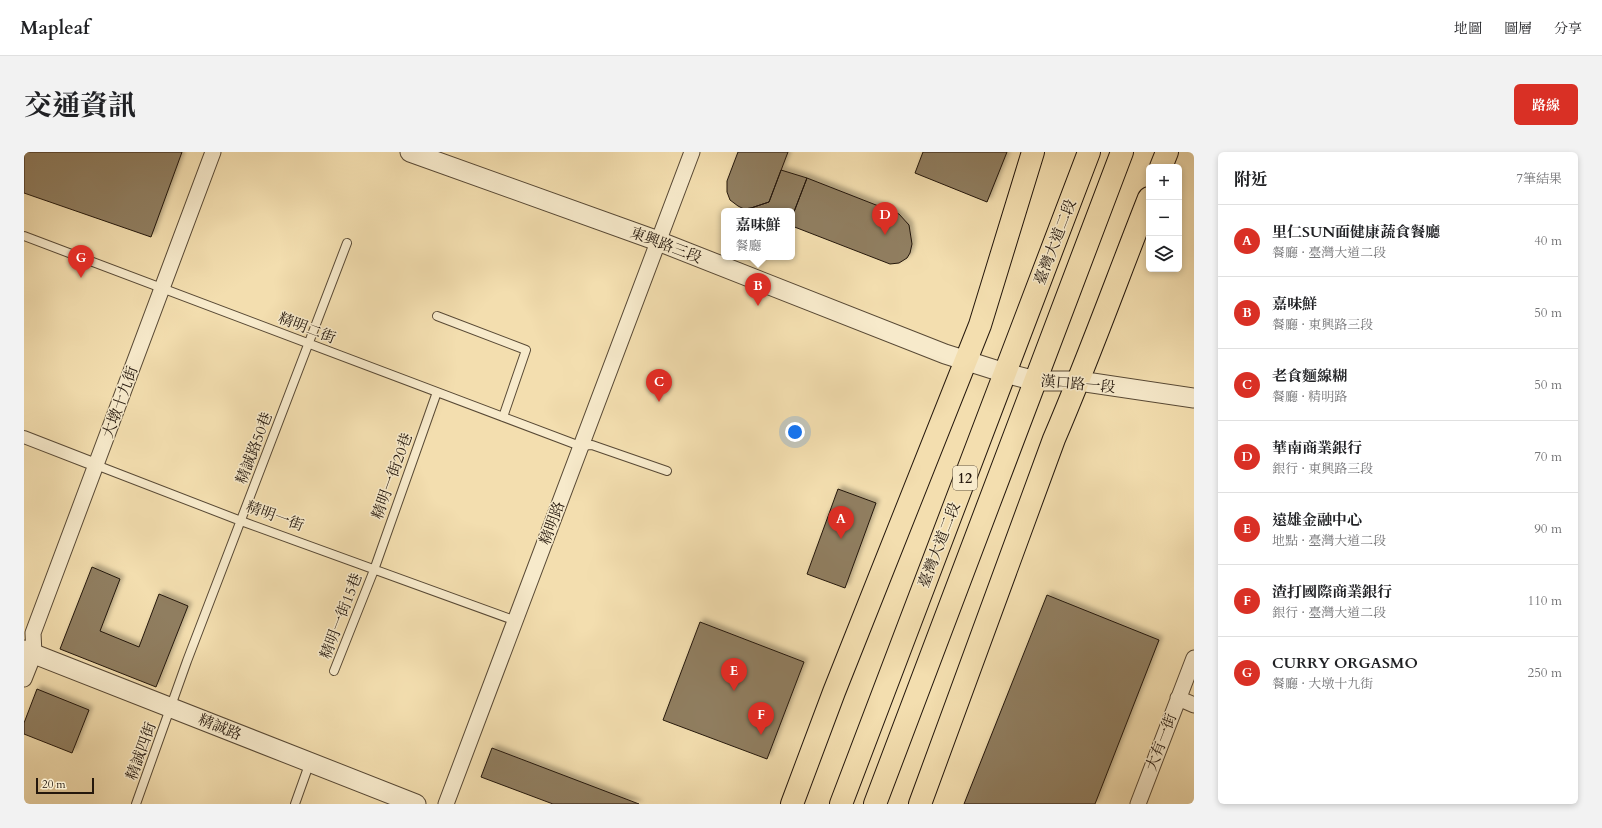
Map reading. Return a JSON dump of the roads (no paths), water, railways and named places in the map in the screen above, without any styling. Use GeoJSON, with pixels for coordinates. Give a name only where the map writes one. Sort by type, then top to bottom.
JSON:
{"type":"FeatureCollection","features":[{"type":"Feature","properties":{"kind":"main road"},"geometry":{"type":"LineString","coordinates":[[792,804],[834,692],[964,360],[980,324],[1033,152]]}},
{"type":"Feature","properties":{"kind":"main road","name":"臺灣大道二段"},"geometry":{"type":"LineString","coordinates":[[841,804],[1089,152]]}},
{"type":"Feature","properties":{"kind":"main road","name":"臺灣大道二段"},"geometry":{"type":"LineString","coordinates":[[875,804],[1122,152]]}},
{"type":"Feature","properties":{"kind":"main road"},"geometry":{"type":"LineString","coordinates":[[1162,164],[1167,152]]}},
{"type":"Feature","properties":{"kind":"main road"},"geometry":{"type":"LineString","coordinates":[[920,804],[1054,439],[1148,200]]}},
{"type":"Feature","properties":{"kind":"street","name":"大墩十九街"},"geometry":{"type":"LineString","coordinates":[[29,652],[33,633],[213,152]]}},
{"type":"Feature","properties":{"kind":"street","name":"東興路三段"},"geometry":{"type":"LineString","coordinates":[[410,152],[658,242],[945,354],[964,360]]}},
{"type":"Feature","properties":{"kind":"street","name":"精明路"},"geometry":{"type":"LineString","coordinates":[[446,804],[692,152]]}},
{"type":"Feature","properties":{"kind":"street","name":"漢口路一段"},"geometry":{"type":"LineString","coordinates":[[964,360],[1004,373],[1036,381],[1078,381],[1194,398]]}},
{"type":"Feature","properties":{"kind":"street","name":"精明一街"},"geometry":{"type":"LineString","coordinates":[[24,437],[96,465]]}},
{"type":"Feature","properties":{"kind":"street"},"geometry":{"type":"LineString","coordinates":[[24,679],[29,652]]}},
{"type":"Feature","properties":{"kind":"street","name":"精誠路"},"geometry":{"type":"LineString","coordinates":[[29,652],[416,804]]}},
{"type":"Feature","properties":{"kind":"street","name":"大有一街"},"geometry":{"type":"LineString","coordinates":[[1138,804],[1194,658]]}},
{"type":"Feature","properties":{"kind":"street"},"geometry":{"type":"LineString","coordinates":[[1178,698],[1194,705]]}},
{"type":"Feature","properties":{"kind":"lane","name":"精明二街"},"geometry":{"type":"LineString","coordinates":[[24,236],[580,446],[592,445],[667,471]]}},
{"type":"Feature","properties":{"kind":"lane","name":"精誠路50巷"},"geometry":{"type":"LineString","coordinates":[[171,707],[347,243]]}},
{"type":"Feature","properties":{"kind":"lane"},"geometry":{"type":"LineString","coordinates":[[437,316],[526,350],[503,417]]}},
{"type":"Feature","properties":{"kind":"lane","name":"精明一街20巷"},"geometry":{"type":"LineString","coordinates":[[374,570],[437,392]]}},
{"type":"Feature","properties":{"kind":"lane","name":"精明一街"},"geometry":{"type":"LineString","coordinates":[[96,465],[241,521],[516,621]]}},
{"type":"Feature","properties":{"kind":"lane","name":"精明一街15巷"},"geometry":{"type":"LineString","coordinates":[[334,671],[374,570]]}},
{"type":"Feature","properties":{"kind":"lane","name":"精誠四街"},"geometry":{"type":"LineString","coordinates":[[136,804],[171,707]]}},
{"type":"Feature","properties":{"kind":"lane"},"geometry":{"type":"LineString","coordinates":[[295,804],[310,762]]}},
{"type":"Feature","properties":{"kind":"place","name":"華南商業銀行"},"geometry":{"type":"Point","coordinates":[885,235]}},
{"type":"Feature","properties":{"kind":"place","name":"CURRY ORGASMO"},"geometry":{"type":"Point","coordinates":[81,278]}},
{"type":"Feature","properties":{"kind":"place","name":"嘉味鮮"},"geometry":{"type":"Point","coordinates":[758,306]}},
{"type":"Feature","properties":{"kind":"place","name":"老食麵線糊"},"geometry":{"type":"Point","coordinates":[659,402]}},
{"type":"Feature","properties":{"kind":"place","name":"里仁SUN面健康蔬食餐廳"},"geometry":{"type":"Point","coordinates":[841,539]}},
{"type":"Feature","properties":{"kind":"place","name":"遠雄金融中心"},"geometry":{"type":"Point","coordinates":[734,691]}},
{"type":"Feature","properties":{"kind":"place","name":"渣打國際商業銀行"},"geometry":{"type":"Point","coordinates":[761,735]}}]}
